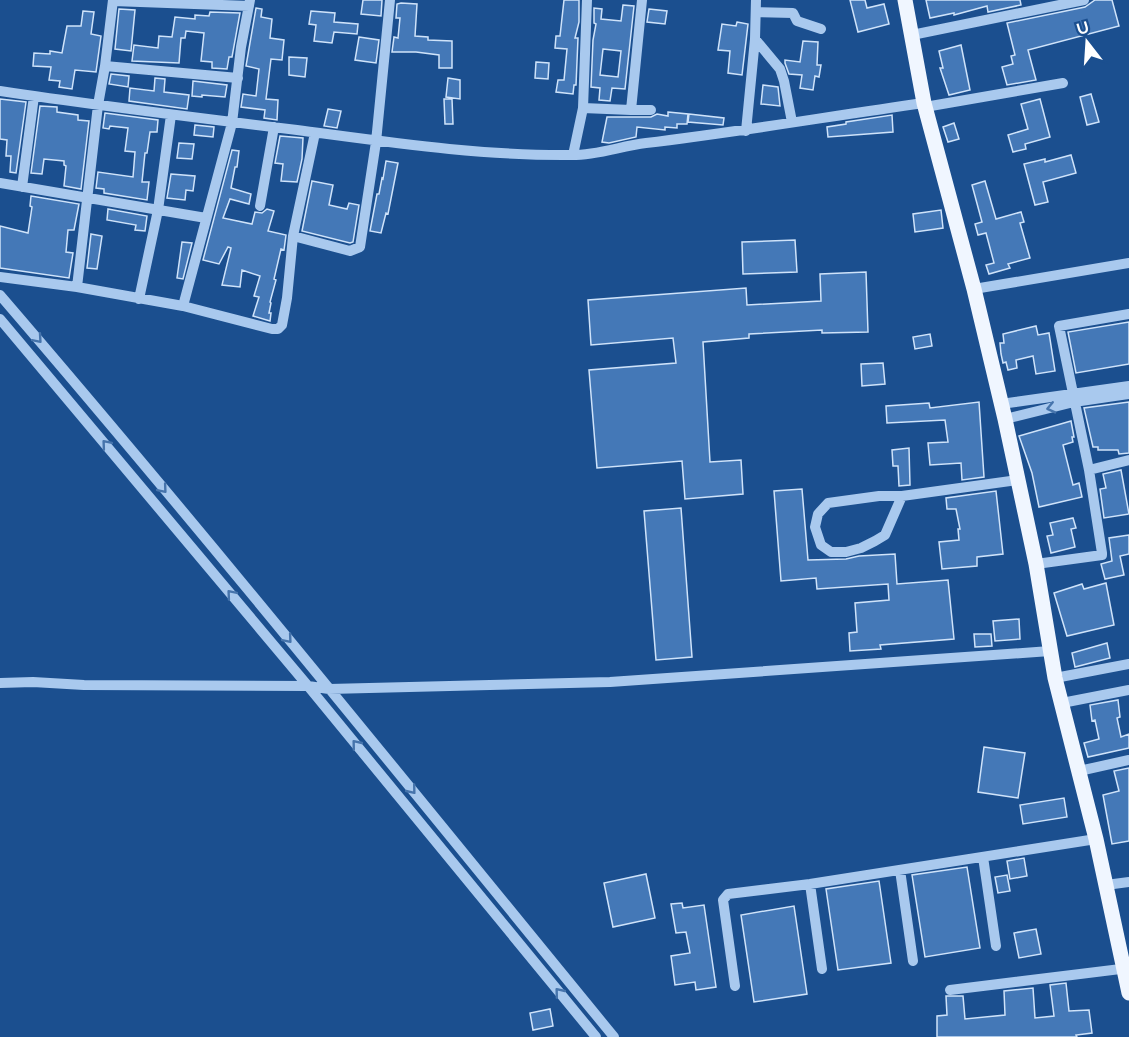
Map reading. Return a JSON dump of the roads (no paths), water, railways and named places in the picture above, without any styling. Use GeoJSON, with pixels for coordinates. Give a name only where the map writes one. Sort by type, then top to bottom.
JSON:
{"type":"FeatureCollection","features":[{"type":"Feature","properties":{"kind":"main road"},"geometry":{"type":"LineString","coordinates":[[905,0],[925,105],[974,289],[1003,411],[1036,564],[1055,678],[1096,839],[1126,969],[1129,993]]}},
{"type":"Feature","properties":{"kind":"street"},"geometry":{"type":"LineString","coordinates":[[293,236],[350,251],[360,247],[376,142],[390,0]]}},
{"type":"Feature","properties":{"kind":"street"},"geometry":{"type":"LineString","coordinates":[[573,155],[583,108],[587,0]]}},
{"type":"Feature","properties":{"kind":"street"},"geometry":{"type":"LineString","coordinates":[[631,110],[642,0]]}},
{"type":"Feature","properties":{"kind":"street"},"geometry":{"type":"LineString","coordinates":[[912,35],[1084,0]]}},
{"type":"Feature","properties":{"kind":"street"},"geometry":{"type":"LineString","coordinates":[[76,287],[113,1],[250,3],[241,47],[232,123],[183,306]]}},
{"type":"Feature","properties":{"kind":"street"},"geometry":{"type":"LineString","coordinates":[[746,131],[756,6],[793,13],[797,21],[821,29]]}},
{"type":"Feature","properties":{"kind":"street"},"geometry":{"type":"LineString","coordinates":[[755,39],[780,69],[792,122]]}},
{"type":"Feature","properties":{"kind":"street"},"geometry":{"type":"LineString","coordinates":[[105,66],[238,78]]}},
{"type":"Feature","properties":{"kind":"street"},"geometry":{"type":"LineString","coordinates":[[0,91],[376,142],[478,151],[573,155],[602,153],[630,145],[746,131],[792,122],[925,105],[1063,83]]}},
{"type":"Feature","properties":{"kind":"street"},"geometry":{"type":"LineString","coordinates":[[22,187],[34,96]]}},
{"type":"Feature","properties":{"kind":"street"},"geometry":{"type":"LineString","coordinates":[[583,108],[651,110]]}},
{"type":"Feature","properties":{"kind":"street"},"geometry":{"type":"LineString","coordinates":[[139,299],[158,210],[171,115]]}},
{"type":"Feature","properties":{"kind":"street"},"geometry":{"type":"LineString","coordinates":[[260,206],[274,127]]}},
{"type":"Feature","properties":{"kind":"street"},"geometry":{"type":"LineString","coordinates":[[0,277],[76,287],[183,306],[278,329],[282,325],[293,236],[315,133]]}},
{"type":"Feature","properties":{"kind":"street"},"geometry":{"type":"LineString","coordinates":[[0,183],[206,218]]}},
{"type":"Feature","properties":{"kind":"street"},"geometry":{"type":"LineString","coordinates":[[974,289],[1129,262]]}},
{"type":"Feature","properties":{"kind":"street"},"geometry":{"type":"LineString","coordinates":[[0,295],[71,377],[329,688],[614,1037]]}},
{"type":"Feature","properties":{"kind":"street"},"geometry":{"type":"LineString","coordinates":[[1036,564],[1102,554],[1089,470],[1059,326],[1129,314]]}},
{"type":"Feature","properties":{"kind":"street"},"geometry":{"type":"LineString","coordinates":[[0,319],[308,686],[596,1037]]}},
{"type":"Feature","properties":{"kind":"street"},"geometry":{"type":"LineString","coordinates":[[1003,411],[1129,386]]}},
{"type":"Feature","properties":{"kind":"street"},"geometry":{"type":"LineString","coordinates":[[1074,397],[1129,394]]}},
{"type":"Feature","properties":{"kind":"street"},"geometry":{"type":"LineString","coordinates":[[1089,470],[1129,460]]}},
{"type":"Feature","properties":{"kind":"street"},"geometry":{"type":"LineString","coordinates":[[902,496],[885,535],[875,542],[846,552],[831,552],[821,545],[814,527],[818,514],[828,503],[879,496],[902,496],[1018,480]]}},
{"type":"Feature","properties":{"kind":"street"},"geometry":{"type":"LineString","coordinates":[[0,683],[329,688],[610,682],[1050,651]]}},
{"type":"Feature","properties":{"kind":"street"},"geometry":{"type":"LineString","coordinates":[[1055,678],[1129,664]]}},
{"type":"Feature","properties":{"kind":"street"},"geometry":{"type":"LineString","coordinates":[[1062,703],[1129,690]]}},
{"type":"Feature","properties":{"kind":"street"},"geometry":{"type":"LineString","coordinates":[[1079,771],[1129,760]]}},
{"type":"Feature","properties":{"kind":"street"},"geometry":{"type":"LineString","coordinates":[[735,986],[723,900],[728,894],[810,884],[1096,839]]}},
{"type":"Feature","properties":{"kind":"street"},"geometry":{"type":"LineString","coordinates":[[983,857],[996,946]]}},
{"type":"Feature","properties":{"kind":"street"},"geometry":{"type":"LineString","coordinates":[[900,870],[913,961]]}},
{"type":"Feature","properties":{"kind":"street"},"geometry":{"type":"LineString","coordinates":[[1106,885],[1129,882]]}},
{"type":"Feature","properties":{"kind":"street"},"geometry":{"type":"LineString","coordinates":[[810,884],[822,969]]}},
{"type":"Feature","properties":{"kind":"street"},"geometry":{"type":"LineString","coordinates":[[950,990],[1126,969]]}}]}
